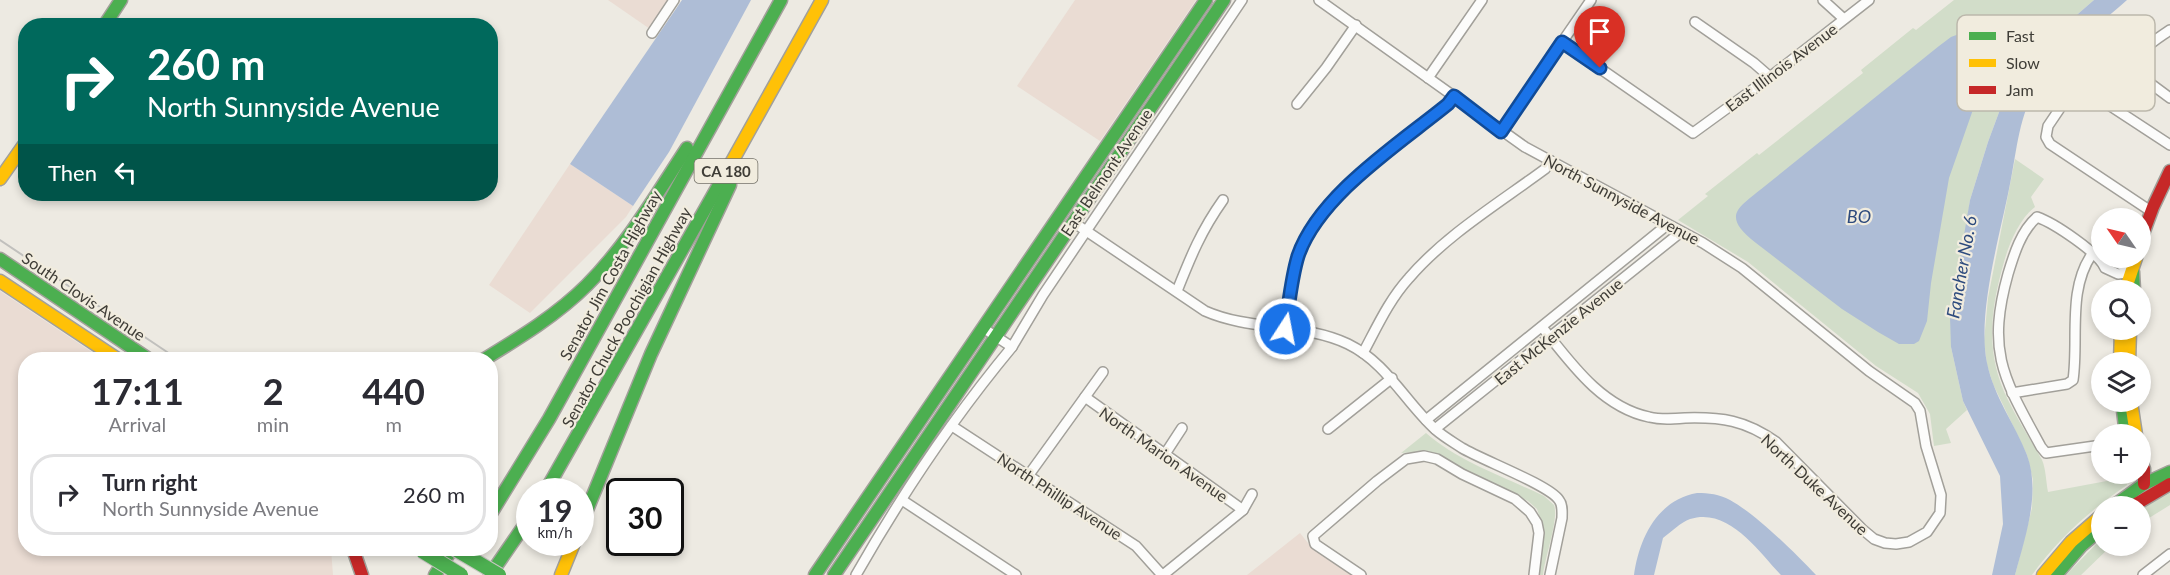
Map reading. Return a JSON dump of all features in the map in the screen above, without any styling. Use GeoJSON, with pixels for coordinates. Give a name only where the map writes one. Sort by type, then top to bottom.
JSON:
{"type":"FeatureCollection","features":[{"type":"Feature","properties":{"kind":"main road"},"geometry":{"type":"LineString","coordinates":[[109,18],[121,0]]}},
{"type":"Feature","properties":{"kind":"main road","name":"CA 180"},"geometry":{"type":"LineString","coordinates":[[754,48],[781,0]]}},
{"type":"Feature","properties":{"kind":"main road","name":"Senator Chuck Poochigian Highway"},"geometry":{"type":"LineString","coordinates":[[553,478],[822,0]]}},
{"type":"Feature","properties":{"kind":"main road","name":"East Belmont Avenue"},"geometry":{"type":"LineString","coordinates":[[815,575],[1206,0]]}},
{"type":"Feature","properties":{"kind":"main road","name":"East Belmont Avenue"},"geometry":{"type":"LineString","coordinates":[[837,571],[1224,0]]}},
{"type":"Feature","properties":{"kind":"main road"},"geometry":{"type":"LineString","coordinates":[[496,352],[558,310],[588,284],[607,263],[628,237],[754,48]]}},
{"type":"Feature","properties":{"kind":"main road","name":"Senator Jim Costa Highway"},"geometry":{"type":"LineString","coordinates":[[498,502],[549,419],[754,48]]}},
{"type":"Feature","properties":{"kind":"main road"},"geometry":{"type":"LineString","coordinates":[[594,493],[651,354],[787,63]]}},
{"type":"Feature","properties":{"kind":"main road"},"geometry":{"type":"LineString","coordinates":[[0,179],[18,153]]}},
{"type":"Feature","properties":{"kind":"main road"},"geometry":{"type":"LineString","coordinates":[[2151,212],[2170,171]]}},
{"type":"Feature","properties":{"kind":"main road","name":"South Clovis Avenue"},"geometry":{"type":"LineString","coordinates":[[0,259],[138,352]]}},
{"type":"Feature","properties":{"kind":"main road"},"geometry":{"type":"LineString","coordinates":[[2128,280],[2134,268]]}},
{"type":"Feature","properties":{"kind":"main road"},"geometry":{"type":"LineString","coordinates":[[2133,272],[2134,280]]}},
{"type":"Feature","properties":{"kind":"main road","name":"South Clovis Avenue"},"geometry":{"type":"LineString","coordinates":[[0,281],[107,352]]}},
{"type":"Feature","properties":{"kind":"main road"},"geometry":{"type":"LineString","coordinates":[[2151,480],[2170,472]]}},
{"type":"Feature","properties":{"kind":"main road"},"geometry":{"type":"LineString","coordinates":[[2127,496],[2143,484]]}},
{"type":"Feature","properties":{"kind":"main road"},"geometry":{"type":"LineString","coordinates":[[2151,484],[2170,484]]}},
{"type":"Feature","properties":{"kind":"main road"},"geometry":{"type":"LineString","coordinates":[[2043,575],[2072,542],[2091,525]]}},
{"type":"Feature","properties":{"kind":"main road"},"geometry":{"type":"LineString","coordinates":[[490,575],[516,537]]}},
{"type":"Feature","properties":{"kind":"main road"},"geometry":{"type":"LineString","coordinates":[[2056,575],[2091,537]]}},
{"type":"Feature","properties":{"kind":"main road"},"geometry":{"type":"LineString","coordinates":[[355,556],[362,575]]}},
{"type":"Feature","properties":{"kind":"main road"},"geometry":{"type":"LineString","coordinates":[[429,556],[461,575]]}},
{"type":"Feature","properties":{"kind":"main road"},"geometry":{"type":"LineString","coordinates":[[435,575],[449,556]]}},
{"type":"Feature","properties":{"kind":"main road"},"geometry":{"type":"LineString","coordinates":[[450,575],[463,556]]}},
{"type":"Feature","properties":{"kind":"main road"},"geometry":{"type":"LineString","coordinates":[[466,556],[499,575]]}},
{"type":"Feature","properties":{"kind":"main road"},"geometry":{"type":"LineString","coordinates":[[561,575],[569,556]]}},
{"type":"Feature","properties":{"kind":"street"},"geometry":{"type":"LineString","coordinates":[[652,33],[674,0]]}},
{"type":"Feature","properties":{"kind":"street","name":"East Belmont Avenue"},"geometry":{"type":"LineString","coordinates":[[854,575],[880,532],[952,426],[1011,347],[1043,295],[1242,0]]}},
{"type":"Feature","properties":{"kind":"street","name":"North Sunnyside Avenue"},"geometry":{"type":"LineString","coordinates":[[1319,0],[1501,132],[1722,255],[1764,284],[1846,353],[1911,399],[1918,406],[1922,416],[1926,446],[1942,504],[1935,523],[1919,538],[1909,542]]}},
{"type":"Feature","properties":{"kind":"street"},"geometry":{"type":"LineString","coordinates":[[1428,78],[1482,0]]}},
{"type":"Feature","properties":{"kind":"street"},"geometry":{"type":"LineString","coordinates":[[1501,132],[1591,0]]}},
{"type":"Feature","properties":{"kind":"street"},"geometry":{"type":"LineString","coordinates":[[1823,0],[1844,19]]}},
{"type":"Feature","properties":{"kind":"street","name":"East Illinois Avenue"},"geometry":{"type":"LineString","coordinates":[[1562,42],[1694,133],[1869,0]]}},
{"type":"Feature","properties":{"kind":"street"},"geometry":{"type":"LineString","coordinates":[[1695,22],[1754,63],[1770,77]]}},
{"type":"Feature","properties":{"kind":"street"},"geometry":{"type":"LineString","coordinates":[[1297,104],[1356,25]]}},
{"type":"Feature","properties":{"kind":"street"},"geometry":{"type":"LineString","coordinates":[[2155,41],[2170,30]]}},
{"type":"Feature","properties":{"kind":"street"},"geometry":{"type":"LineString","coordinates":[[2155,88],[2170,98]]}},
{"type":"Feature","properties":{"kind":"street"},"geometry":{"type":"LineString","coordinates":[[1285,329],[1298,257],[1312,228],[1339,192],[1448,104],[1454,96]]}},
{"type":"Feature","properties":{"kind":"street"},"geometry":{"type":"LineString","coordinates":[[2058,111],[2048,126],[2046,137],[2050,144],[2145,208]]}},
{"type":"Feature","properties":{"kind":"street"},"geometry":{"type":"LineString","coordinates":[[2118,111],[2170,145]]}},
{"type":"Feature","properties":{"kind":"street"},"geometry":{"type":"LineString","coordinates":[[1363,353],[1381,318],[1409,278],[1442,246],[1545,169],[1551,161]]}},
{"type":"Feature","properties":{"kind":"street"},"geometry":{"type":"LineString","coordinates":[[1177,291],[1196,242],[1223,200]]}},
{"type":"Feature","properties":{"kind":"street"},"geometry":{"type":"LineString","coordinates":[[2091,253],[2082,244],[2037,217],[2027,228],[2015,251],[1999,316],[1999,350],[2012,393],[2046,453],[2091,447]]}},
{"type":"Feature","properties":{"kind":"street"},"geometry":{"type":"LineString","coordinates":[[1072,222],[1215,316],[1333,338],[1363,353],[1392,378],[1435,429],[1468,452],[1547,490],[1559,500],[1563,511],[1550,575]]}},
{"type":"Feature","properties":{"kind":"street","name":"East McKenzie Avenue"},"geometry":{"type":"LineString","coordinates":[[1426,420],[1667,225]]}},
{"type":"Feature","properties":{"kind":"street","name":"East McKenzie Avenue"},"geometry":{"type":"LineString","coordinates":[[1435,429],[1681,232]]}},
{"type":"Feature","properties":{"kind":"street"},"geometry":{"type":"LineString","coordinates":[[2012,393],[2073,381],[2074,338],[2079,292],[2082,272],[2091,256]]}},
{"type":"Feature","properties":{"kind":"street"},"geometry":{"type":"LineString","coordinates":[[2105,268],[2118,274],[2133,272]]}},
{"type":"Feature","properties":{"kind":"street","name":"North Duke Avenue"},"geometry":{"type":"LineString","coordinates":[[1542,327],[1584,378],[1598,390],[1630,410],[1655,418],[1709,418],[1746,424],[1776,442],[1874,539],[1896,544],[1909,542]]}},
{"type":"Feature","properties":{"kind":"street"},"geometry":{"type":"LineString","coordinates":[[982,328],[1011,347]]}},
{"type":"Feature","properties":{"kind":"street"},"geometry":{"type":"LineString","coordinates":[[1028,476],[1103,372]]}},
{"type":"Feature","properties":{"kind":"street"},"geometry":{"type":"LineString","coordinates":[[1328,429],[1392,378]]}},
{"type":"Feature","properties":{"kind":"street","name":"North Marion Avenue"},"geometry":{"type":"LineString","coordinates":[[1085,397],[1243,510]]}},
{"type":"Feature","properties":{"kind":"street","name":"North Phillip Avenue"},"geometry":{"type":"LineString","coordinates":[[952,426],[1136,546],[1163,575]]}},
{"type":"Feature","properties":{"kind":"street"},"geometry":{"type":"LineString","coordinates":[[1164,454],[1182,429]]}},
{"type":"Feature","properties":{"kind":"street"},"geometry":{"type":"LineString","coordinates":[[1361,575],[1315,544],[1312,536],[1406,459],[1424,456],[1437,459],[1462,474],[1515,499],[1530,512],[1538,523],[1539,533],[1534,575]]}},
{"type":"Feature","properties":{"kind":"street"},"geometry":{"type":"LineString","coordinates":[[1163,575],[1243,510],[1252,494]]}},
{"type":"Feature","properties":{"kind":"street"},"geometry":{"type":"LineString","coordinates":[[902,500],[1016,575]]}},
{"type":"Feature","properties":{"kind":"street"},"geometry":{"type":"LineString","coordinates":[[2143,575],[2170,554]]}},
{"type":"Feature","properties":{"kind":"street"},"geometry":{"type":"LineString","coordinates":[[837,571],[854,575]]}},
{"type":"Feature","properties":{"kind":"shaded area"},"geometry":{"type":"Polygon","coordinates":[[[608,0],[669,0],[650,29],[608,0]]]}},
{"type":"Feature","properties":{"kind":"shaded area"},"geometry":{"type":"Polygon","coordinates":[[[1075,0],[1196,0],[1100,141],[1017,86],[1075,0]]]}},
{"type":"Feature","properties":{"kind":"shaded area"},"geometry":{"type":"Polygon","coordinates":[[[570,164],[633,206],[626,217],[530,313],[489,285],[570,164]]]}},
{"type":"Feature","properties":{"kind":"shaded area"},"geometry":{"type":"Polygon","coordinates":[[[0,291],[92,352],[18,352],[18,556],[332,556],[333,575],[0,575],[0,291]]]}},
{"type":"Feature","properties":{"kind":"shaded area"},"geometry":{"type":"Polygon","coordinates":[[[1300,533],[1312,548],[1352,575],[1247,575],[1300,533]]]}},
{"type":"Feature","properties":{"kind":"green space"},"geometry":{"type":"Polygon","coordinates":[[[1954,0],[2094,0],[2077,15],[1957,15],[1957,111],[1999,111],[1970,200],[1951,347],[1967,410],[1946,429],[1951,443],[1934,446],[1930,414],[1918,393],[1876,366],[1748,262],[1678,220],[1708,196],[1705,194],[1757,153],[1759,155],[1863,73],[1861,70],[1913,28],[1916,30],[1954,0]]]}},
{"type":"Feature","properties":{"kind":"green space"},"geometry":{"type":"Polygon","coordinates":[[[2015,159],[2044,179],[2031,197],[2035,207],[2019,225],[2012,240],[1995,298],[1993,349],[2001,383],[2012,408],[2042,460],[2048,492],[2091,484],[2127,484],[2112,496],[2091,496],[2091,513],[2053,549],[2032,575],[2015,575],[2032,508],[2033,480],[2027,455],[1993,384],[1987,365],[1984,341],[1988,298],[2015,159]]]}},
{"type":"Feature","properties":{"kind":"green space"},"geometry":{"type":"Polygon","coordinates":[[[1426,433],[1468,461],[1544,496],[1554,505],[1555,520],[1543,575],[1538,575],[1544,530],[1537,509],[1528,501],[1440,455],[1427,451],[1401,453],[1426,433]]]}},
{"type":"Feature","properties":{"kind":"green space"},"geometry":{"type":"Polygon","coordinates":[[[2170,493],[2170,505],[2151,517],[2151,503],[2170,493]]]}},
{"type":"Feature","properties":{"kind":"green space"},"geometry":{"type":"Polygon","coordinates":[[[2091,549],[2091,556],[2101,556],[2081,575],[2066,575],[2091,549]]]}},
{"type":"Feature","properties":{"kind":"water"},"geometry":{"type":"Polygon","coordinates":[[[682,0],[751,0],[669,152],[633,206],[570,164],[682,0]]]}},
{"type":"Feature","properties":{"kind":"water"},"geometry":{"type":"Polygon","coordinates":[[[2094,0],[2127,0],[2110,15],[2077,15],[2094,0]]]}},
{"type":"Feature","properties":{"kind":"water","name":"BO"},"geometry":{"type":"Polygon","coordinates":[[[1957,35],[1957,111],[1973,111],[1949,178],[1931,283],[1927,321],[1919,341],[1914,344],[1899,344],[1842,309],[1756,243],[1739,226],[1736,219],[1737,213],[1747,201],[1951,37],[1957,35]]]}},
{"type":"Feature","properties":{"kind":"water","name":"Fancher No. 6"},"geometry":{"type":"Polygon","coordinates":[[[1999,111],[2025,111],[1990,276],[1985,322],[1985,344],[1990,375],[2027,455],[2031,470],[2030,515],[2015,575],[1992,575],[2003,524],[2000,476],[1963,401],[1951,347],[1950,317],[1970,200],[1999,111]]]}},
{"type":"Feature","properties":{"kind":"water"},"geometry":{"type":"Polygon","coordinates":[[[1697,493],[1722,496],[1741,507],[1775,534],[1816,575],[1781,575],[1742,534],[1717,519],[1704,517],[1687,520],[1663,538],[1654,575],[1634,575],[1640,548],[1652,523],[1671,504],[1697,493]]]}},
{"type":"Feature","properties":{"kind":"railway"},"geometry":{"type":"LineString","coordinates":[[0,240],[167,352]]}},
{"type":"Feature","properties":{"kind":"traffic: fast"},"geometry":{"type":"LineString","coordinates":[[109,18],[121,0]]}},
{"type":"Feature","properties":{"kind":"traffic: fast"},"geometry":{"type":"LineString","coordinates":[[498,502],[549,419],[781,0]]}},
{"type":"Feature","properties":{"kind":"traffic: fast"},"geometry":{"type":"LineString","coordinates":[[815,575],[1206,0]]}},
{"type":"Feature","properties":{"kind":"traffic: fast"},"geometry":{"type":"LineString","coordinates":[[834,575],[1224,0]]}},
{"type":"Feature","properties":{"kind":"traffic: fast"},"geometry":{"type":"LineString","coordinates":[[496,352],[550,316],[602,270],[628,236],[687,148]]}},
{"type":"Feature","properties":{"kind":"traffic: fast"},"geometry":{"type":"LineString","coordinates":[[553,478],[729,167]]}},
{"type":"Feature","properties":{"kind":"traffic: fast"},"geometry":{"type":"LineString","coordinates":[[594,493],[651,354],[730,185]]}},
{"type":"Feature","properties":{"kind":"traffic: fast"},"geometry":{"type":"LineString","coordinates":[[0,259],[138,352]]}},
{"type":"Feature","properties":{"kind":"traffic: fast"},"geometry":{"type":"LineString","coordinates":[[2133,272],[2133,280]]}},
{"type":"Feature","properties":{"kind":"traffic: fast"},"geometry":{"type":"LineString","coordinates":[[2123,412],[2125,424]]}},
{"type":"Feature","properties":{"kind":"traffic: fast"},"geometry":{"type":"LineString","coordinates":[[2127,496],[2144,484],[2170,472]]}},
{"type":"Feature","properties":{"kind":"traffic: fast"},"geometry":{"type":"LineString","coordinates":[[490,575],[516,537]]}},
{"type":"Feature","properties":{"kind":"traffic: fast"},"geometry":{"type":"LineString","coordinates":[[2056,575],[2091,537]]}},
{"type":"Feature","properties":{"kind":"traffic: fast"},"geometry":{"type":"LineString","coordinates":[[430,556],[461,575]]}},
{"type":"Feature","properties":{"kind":"traffic: fast"},"geometry":{"type":"LineString","coordinates":[[435,575],[447,556]]}},
{"type":"Feature","properties":{"kind":"traffic: fast"},"geometry":{"type":"LineString","coordinates":[[467,556],[499,575]]}},
{"type":"Feature","properties":{"kind":"traffic: slow"},"geometry":{"type":"LineString","coordinates":[[729,167],[822,0]]}},
{"type":"Feature","properties":{"kind":"traffic: slow"},"geometry":{"type":"LineString","coordinates":[[0,179],[18,153]]}},
{"type":"Feature","properties":{"kind":"traffic: slow"},"geometry":{"type":"LineString","coordinates":[[2129,280],[2133,268]]}},
{"type":"Feature","properties":{"kind":"traffic: slow"},"geometry":{"type":"LineString","coordinates":[[0,281],[107,352]]}},
{"type":"Feature","properties":{"kind":"traffic: slow"},"geometry":{"type":"LineString","coordinates":[[2120,352],[2121,340]]}},
{"type":"Feature","properties":{"kind":"traffic: slow"},"geometry":{"type":"LineString","coordinates":[[2129,352],[2130,340]]}},
{"type":"Feature","properties":{"kind":"traffic: slow"},"geometry":{"type":"LineString","coordinates":[[2133,412],[2134,424]]}},
{"type":"Feature","properties":{"kind":"traffic: slow"},"geometry":{"type":"LineString","coordinates":[[2043,575],[2071,542],[2091,525]]}},
{"type":"Feature","properties":{"kind":"traffic: slow"},"geometry":{"type":"LineString","coordinates":[[561,575],[569,556]]}},
{"type":"Feature","properties":{"kind":"traffic: jam"},"geometry":{"type":"LineString","coordinates":[[2151,212],[2170,171]]}},
{"type":"Feature","properties":{"kind":"traffic: jam"},"geometry":{"type":"LineString","coordinates":[[2150,496],[2170,484]]}},
{"type":"Feature","properties":{"kind":"traffic: jam"},"geometry":{"type":"LineString","coordinates":[[355,556],[362,575]]}},
{"type":"Feature","properties":{"kind":"route"},"geometry":{"type":"LineString","coordinates":[[1285,329],[1298,257],[1312,228],[1339,192],[1448,104],[1454,96],[1501,132],[1562,42],[1600,68]]}}]}
